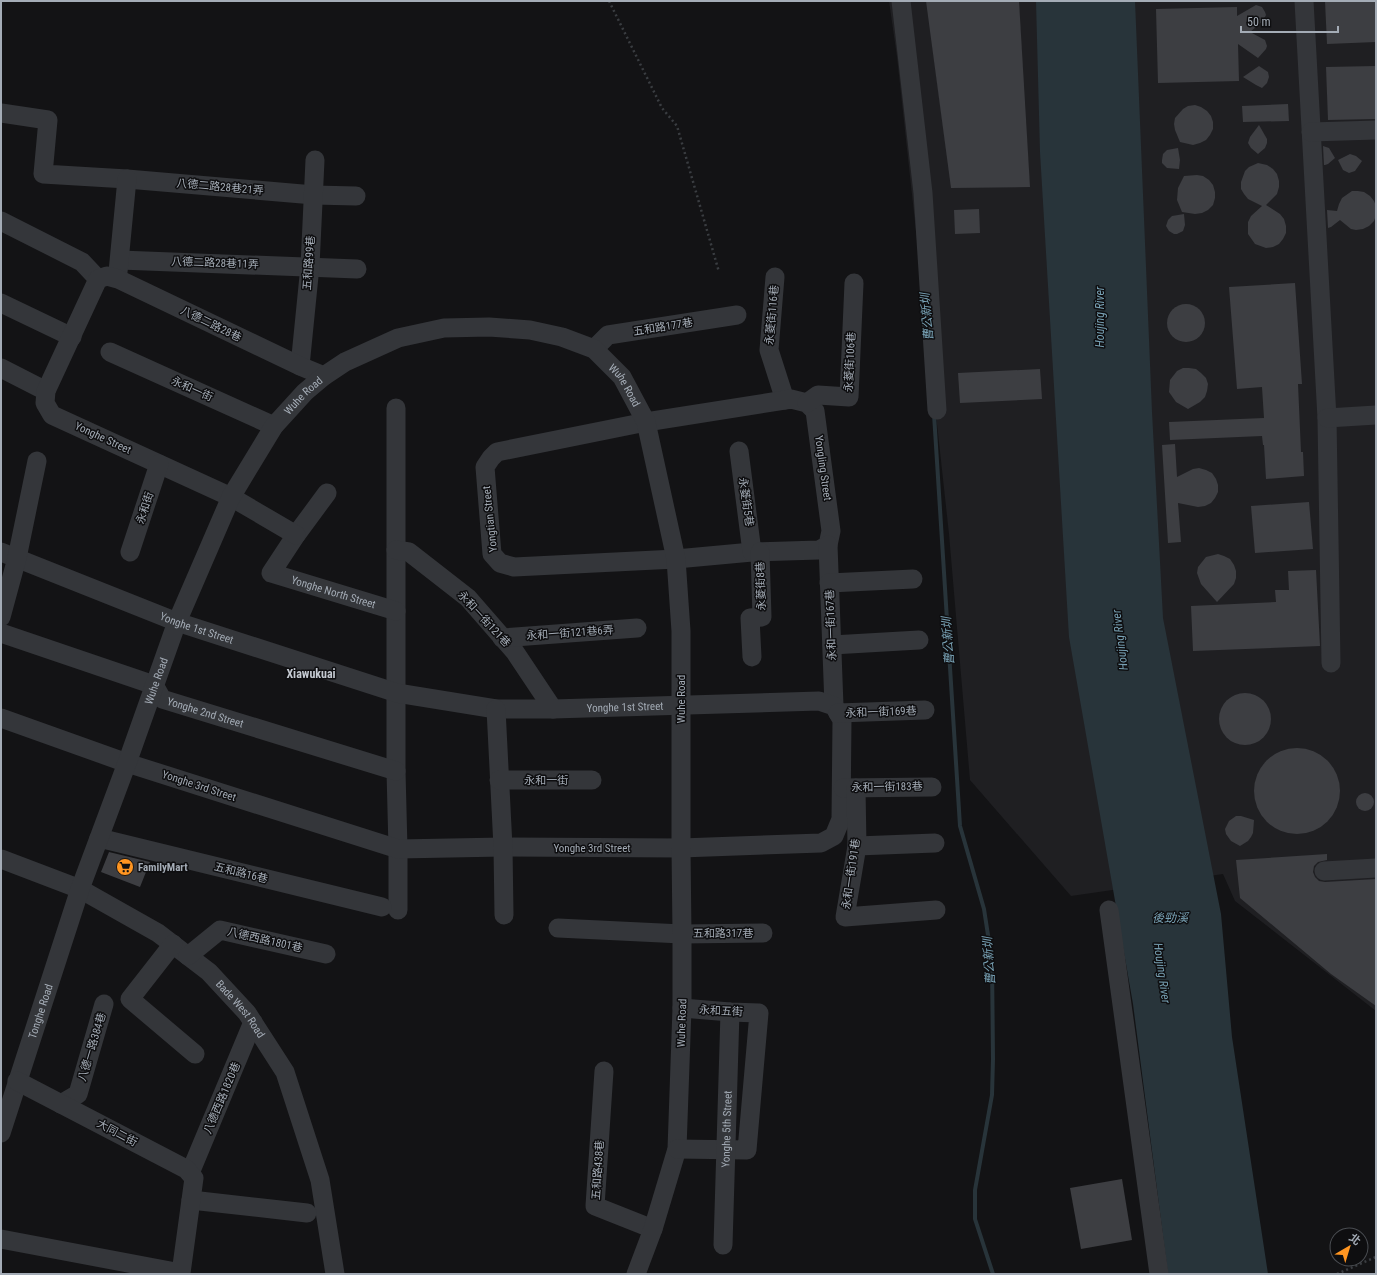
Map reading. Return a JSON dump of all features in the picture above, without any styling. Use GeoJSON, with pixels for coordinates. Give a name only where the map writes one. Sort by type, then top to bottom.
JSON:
{"type":"FeatureCollection","features":[{"type":"Feature","properties":{"kind":"street"},"geometry":{"type":"LineString","coordinates":[[901,1],[923,193],[938,410]]}},
{"type":"Feature","properties":{"kind":"street"},"geometry":{"type":"LineString","coordinates":[[1304,1],[1327,418],[1331,663]]}},
{"type":"Feature","properties":{"kind":"street","name":"八德二路28巷21弄"},"geometry":{"type":"LineString","coordinates":[[1,113],[48,120],[43,174],[127,179],[314,195],[356,196]]}},
{"type":"Feature","properties":{"kind":"street"},"geometry":{"type":"LineString","coordinates":[[1311,132],[1376,130]]}},
{"type":"Feature","properties":{"kind":"street","name":"五和路99巷"},"geometry":{"type":"LineString","coordinates":[[300,366],[310,266],[315,160]]}},
{"type":"Feature","properties":{"kind":"street"},"geometry":{"type":"LineString","coordinates":[[118,279],[127,179]]}},
{"type":"Feature","properties":{"kind":"street"},"geometry":{"type":"LineString","coordinates":[[1,220],[82,262],[98,279],[46,391],[1,368]]}},
{"type":"Feature","properties":{"kind":"street","name":"八德二路28巷11弄"},"geometry":{"type":"LineString","coordinates":[[120,260],[310,266],[357,269]]}},
{"type":"Feature","properties":{"kind":"street","name":"八德二路28巷"},"geometry":{"type":"LineString","coordinates":[[98,279],[107,276],[118,279],[324,376]]}},
{"type":"Feature","properties":{"kind":"street","name":"永菱街116巷"},"geometry":{"type":"LineString","coordinates":[[775,277],[769,350],[785,400]]}},
{"type":"Feature","properties":{"kind":"street","name":"永菱街106巷"},"geometry":{"type":"LineString","coordinates":[[807,403],[818,395],[848,397],[854,283]]}},
{"type":"Feature","properties":{"kind":"street"},"geometry":{"type":"LineString","coordinates":[[1,303],[72,337]]}},
{"type":"Feature","properties":{"kind":"street","name":"五和路177巷"},"geometry":{"type":"LineString","coordinates":[[594,350],[608,335],[737,315]]}},
{"type":"Feature","properties":{"kind":"street","name":"Wuhe Road"},"geometry":{"type":"LineString","coordinates":[[80,889],[128,764],[177,622],[231,497],[274,426],[305,392],[324,376],[345,362],[398,338],[444,328],[488,327],[530,330],[562,337],[594,350],[622,377],[646,422],[676,559],[681,631],[682,1008],[677,1149],[653,1229],[636,1274]]}},
{"type":"Feature","properties":{"kind":"street","name":"永和一街"},"geometry":{"type":"LineString","coordinates":[[110,352],[274,426]]}},
{"type":"Feature","properties":{"kind":"street","name":"Yonghe Street"},"geometry":{"type":"LineString","coordinates":[[46,391],[45,403],[52,415],[231,497],[296,535]]}},
{"type":"Feature","properties":{"kind":"street"},"geometry":{"type":"LineString","coordinates":[[646,422],[791,399],[807,403]]}},
{"type":"Feature","properties":{"kind":"street","name":"Yongling Street"},"geometry":{"type":"LineString","coordinates":[[807,403],[815,411],[831,531],[828,545]]}},
{"type":"Feature","properties":{"kind":"street"},"geometry":{"type":"LineString","coordinates":[[396,408],[396,771],[398,849]]}},
{"type":"Feature","properties":{"kind":"street"},"geometry":{"type":"LineString","coordinates":[[1327,418],[1376,415]]}},
{"type":"Feature","properties":{"kind":"street","name":"Yongtian Street"},"geometry":{"type":"LineString","coordinates":[[646,422],[496,452],[484,467],[492,554],[500,563],[514,566],[676,559]]}},
{"type":"Feature","properties":{"kind":"street","name":"永菱街5巷"},"geometry":{"type":"LineString","coordinates":[[739,451],[756,552]]}},
{"type":"Feature","properties":{"kind":"street"},"geometry":{"type":"LineString","coordinates":[[1,617],[9,555],[38,462]]}},
{"type":"Feature","properties":{"kind":"street","name":"永和街"},"geometry":{"type":"LineString","coordinates":[[130,552],[159,464]]}},
{"type":"Feature","properties":{"kind":"street"},"geometry":{"type":"LineString","coordinates":[[296,535],[327,492]]}},
{"type":"Feature","properties":{"kind":"street","name":"Yonghe North Street"},"geometry":{"type":"LineString","coordinates":[[296,535],[271,574],[396,611]]}},
{"type":"Feature","properties":{"kind":"street"},"geometry":{"type":"LineString","coordinates":[[676,559],[756,552],[819,550],[828,545]]}},
{"type":"Feature","properties":{"kind":"street","name":"永和一街167巷"},"geometry":{"type":"LineString","coordinates":[[828,545],[836,709]]}},
{"type":"Feature","properties":{"kind":"street","name":"永和一街121巷"},"geometry":{"type":"LineString","coordinates":[[396,550],[409,552],[468,598],[515,652],[553,709]]}},
{"type":"Feature","properties":{"kind":"street","name":"永菱街8巷"},"geometry":{"type":"LineString","coordinates":[[752,658],[750,618],[762,617],[756,552]]}},
{"type":"Feature","properties":{"kind":"street","name":"Yonghe 1st Street"},"geometry":{"type":"LineString","coordinates":[[9,555],[177,622],[397,693],[496,709],[553,709],[819,700],[836,709]]}},
{"type":"Feature","properties":{"kind":"street"},"geometry":{"type":"LineString","coordinates":[[830,583],[913,579]]}},
{"type":"Feature","properties":{"kind":"street","name":"永和一街121巷6弄"},"geometry":{"type":"LineString","coordinates":[[502,638],[637,628]]}},
{"type":"Feature","properties":{"kind":"street"},"geometry":{"type":"LineString","coordinates":[[1,632],[154,685]]}},
{"type":"Feature","properties":{"kind":"street"},"geometry":{"type":"LineString","coordinates":[[832,646],[919,640]]}},
{"type":"Feature","properties":{"kind":"street","name":"Yonghe 2nd Street"},"geometry":{"type":"LineString","coordinates":[[154,685],[162,699],[396,771]]}},
{"type":"Feature","properties":{"kind":"street"},"geometry":{"type":"LineString","coordinates":[[496,709],[503,848],[504,915]]}},
{"type":"Feature","properties":{"kind":"street"},"geometry":{"type":"LineString","coordinates":[[681,848],[821,843],[834,836],[841,819],[849,788],[842,720],[836,709]]}},
{"type":"Feature","properties":{"kind":"street","name":"永和一街169巷"},"geometry":{"type":"LineString","coordinates":[[836,709],[925,710]]}},
{"type":"Feature","properties":{"kind":"street","name":"Yonghe 3rd Street"},"geometry":{"type":"LineString","coordinates":[[1,718],[128,764],[398,849],[681,848]]}},
{"type":"Feature","properties":{"kind":"street","name":"永和一街"},"geometry":{"type":"LineString","coordinates":[[499,780],[592,780]]}},
{"type":"Feature","properties":{"kind":"street","name":"永和一街183巷"},"geometry":{"type":"LineString","coordinates":[[849,788],[932,786]]}},
{"type":"Feature","properties":{"kind":"street","name":"永和一街191巷"},"geometry":{"type":"LineString","coordinates":[[849,788],[857,846],[845,917],[936,910]]}},
{"type":"Feature","properties":{"kind":"street","name":"五和路16巷"},"geometry":{"type":"LineString","coordinates":[[100,838],[390,908],[398,849]]}},
{"type":"Feature","properties":{"kind":"street"},"geometry":{"type":"LineString","coordinates":[[857,846],[934,843]]}},
{"type":"Feature","properties":{"kind":"street","name":"Bade West Road"},"geometry":{"type":"LineString","coordinates":[[1,859],[80,889],[158,933],[209,972],[247,1014],[285,1072],[320,1180],[334,1274]]}},
{"type":"Feature","properties":{"kind":"street"},"geometry":{"type":"LineString","coordinates":[[1324,871],[1376,868]]}},
{"type":"Feature","properties":{"kind":"street","name":"Tonghe Road"},"geometry":{"type":"LineString","coordinates":[[1,1133],[4,1114],[17,1081],[80,889]]}},
{"type":"Feature","properties":{"kind":"street"},"geometry":{"type":"LineString","coordinates":[[1109,910],[1159,1274]]}},
{"type":"Feature","properties":{"kind":"street"},"geometry":{"type":"LineString","coordinates":[[558,928],[682,934]]}},
{"type":"Feature","properties":{"kind":"street","name":"八德西路1801巷"},"geometry":{"type":"LineString","coordinates":[[188,956],[220,930],[326,954]]}},
{"type":"Feature","properties":{"kind":"street","name":"五和路317巷"},"geometry":{"type":"LineString","coordinates":[[682,934],[763,933]]}},
{"type":"Feature","properties":{"kind":"street"},"geometry":{"type":"LineString","coordinates":[[173,944],[130,999],[195,1054]]}},
{"type":"Feature","properties":{"kind":"street","name":"八德一路384巷"},"geometry":{"type":"LineString","coordinates":[[61,1104],[78,1094],[104,1004]]}},
{"type":"Feature","properties":{"kind":"street","name":"永和五街"},"geometry":{"type":"LineString","coordinates":[[682,1008],[759,1013]]}},
{"type":"Feature","properties":{"kind":"street","name":"Yonghe 5th Street"},"geometry":{"type":"LineString","coordinates":[[723,1245],[730,1012]]}},
{"type":"Feature","properties":{"kind":"street","name":"Yonghe 5th Street"},"geometry":{"type":"LineString","coordinates":[[726,1150],[747,1150],[759,1013]]}},
{"type":"Feature","properties":{"kind":"street","name":"八德西路1820巷"},"geometry":{"type":"LineString","coordinates":[[190,1173],[253,1022]]}},
{"type":"Feature","properties":{"kind":"street","name":"五和路438巷"},"geometry":{"type":"LineString","coordinates":[[604,1071],[596,1206],[653,1229]]}},
{"type":"Feature","properties":{"kind":"street","name":"大同二街"},"geometry":{"type":"LineString","coordinates":[[17,1081],[186,1169],[190,1173]]}},
{"type":"Feature","properties":{"kind":"street"},"geometry":{"type":"LineString","coordinates":[[677,1149],[726,1150]]}},
{"type":"Feature","properties":{"kind":"street"},"geometry":{"type":"LineString","coordinates":[[1,1239],[185,1274],[194,1178],[190,1173]]}},
{"type":"Feature","properties":{"kind":"street"},"geometry":{"type":"LineString","coordinates":[[191,1200],[307,1213]]}},
{"type":"Feature","properties":{"kind":"path"},"geometry":{"type":"LineString","coordinates":[[609,1],[662,108],[677,126],[719,272]]}},
{"type":"Feature","properties":{"kind":"path"},"geometry":{"type":"LineString","coordinates":[[1338,1274],[1376,1257]]}},
{"type":"Feature","properties":{"kind":"shaded area"},"geometry":{"type":"Polygon","coordinates":[[[889,1],[1376,1],[1376,1011],[1235,901],[1223,874],[1071,896],[970,780],[949,534],[897,57],[889,1]]]}},
{"type":"Feature","properties":{"kind":"water","name":"後勁溪"},"geometry":{"type":"Polygon","coordinates":[[[1036,1],[1135,1],[1152,412],[1163,618],[1221,914],[1232,1037],[1268,1274],[1168,1274],[1133,1004],[1069,637],[1040,152],[1036,1]]]}},
{"type":"Feature","properties":{"kind":"building"},"geometry":{"type":"Polygon","coordinates":[[[926,1],[1019,1],[1030,187],[951,188],[926,1]]]}},
{"type":"Feature","properties":{"kind":"building"},"geometry":{"type":"Polygon","coordinates":[[[1325,1],[1376,1],[1376,42],[1327,44],[1325,1]]]}},
{"type":"Feature","properties":{"kind":"building"},"geometry":{"type":"Polygon","coordinates":[[[1256,5],[1262,7],[1266,15],[1263,21],[1250,32],[1265,40],[1267,46],[1258,58],[1238,44],[1239,81],[1158,83],[1156,9],[1237,7],[1237,16],[1256,5]]]}},
{"type":"Feature","properties":{"kind":"building"},"geometry":{"type":"Polygon","coordinates":[[[1259,66],[1268,72],[1269,77],[1267,83],[1262,88],[1243,77],[1259,66]]]}},
{"type":"Feature","properties":{"kind":"building"},"geometry":{"type":"Polygon","coordinates":[[[1376,66],[1376,119],[1328,120],[1326,67],[1376,66]]]}},
{"type":"Feature","properties":{"kind":"building"},"geometry":{"type":"Polygon","coordinates":[[[1288,104],[1289,121],[1243,122],[1242,106],[1288,104]]]}},
{"type":"Feature","properties":{"kind":"building"},"geometry":{"type":"Polygon","coordinates":[[[1195,105],[1207,111],[1211,116],[1213,129],[1206,140],[1193,145],[1180,142],[1174,124],[1175,118],[1183,109],[1188,106],[1195,105]]]}},
{"type":"Feature","properties":{"kind":"building"},"geometry":{"type":"Polygon","coordinates":[[[1259,125],[1267,139],[1267,143],[1265,148],[1258,154],[1248,143],[1250,137],[1259,125]]]}},
{"type":"Feature","properties":{"kind":"building"},"geometry":{"type":"Polygon","coordinates":[[[1323,146],[1329,148],[1335,158],[1325,165],[1324,165],[1323,146]]]}},
{"type":"Feature","properties":{"kind":"building"},"geometry":{"type":"Polygon","coordinates":[[[1178,148],[1180,160],[1179,169],[1167,168],[1162,163],[1163,154],[1167,150],[1178,148]]]}},
{"type":"Feature","properties":{"kind":"building"},"geometry":{"type":"Polygon","coordinates":[[[1350,154],[1356,156],[1362,161],[1355,171],[1349,173],[1343,170],[1338,160],[1350,154]]]}},
{"type":"Feature","properties":{"kind":"building"},"geometry":{"type":"Polygon","coordinates":[[[1258,163],[1267,165],[1277,174],[1279,187],[1277,194],[1266,205],[1280,214],[1284,219],[1286,226],[1286,233],[1279,244],[1266,248],[1255,244],[1248,234],[1248,222],[1251,216],[1262,206],[1248,199],[1241,189],[1241,182],[1245,171],[1249,167],[1258,163]]]}},
{"type":"Feature","properties":{"kind":"building"},"geometry":{"type":"Polygon","coordinates":[[[1184,176],[1203,176],[1213,185],[1215,198],[1213,205],[1202,213],[1195,214],[1182,212],[1177,200],[1178,188],[1184,176]]]}},
{"type":"Feature","properties":{"kind":"building"},"geometry":{"type":"Polygon","coordinates":[[[1352,191],[1364,192],[1374,201],[1376,206],[1376,215],[1374,221],[1363,229],[1351,229],[1340,220],[1328,228],[1327,210],[1337,211],[1342,198],[1352,191]]]}},
{"type":"Feature","properties":{"kind":"building"},"geometry":{"type":"Polygon","coordinates":[[[979,209],[980,233],[955,234],[954,210],[979,209]]]}},
{"type":"Feature","properties":{"kind":"building"},"geometry":{"type":"Polygon","coordinates":[[[1184,214],[1185,225],[1183,231],[1174,234],[1169,231],[1166,226],[1168,220],[1172,216],[1184,214]]]}},
{"type":"Feature","properties":{"kind":"building"},"geometry":{"type":"Polygon","coordinates":[[[1295,283],[1302,384],[1298,384],[1301,452],[1303,452],[1304,476],[1266,479],[1262,436],[1170,440],[1169,422],[1264,418],[1262,387],[1237,389],[1229,287],[1295,283]]]}},
{"type":"Feature","properties":{"kind":"building"},"geometry":{"type":"Polygon","coordinates":[[[1182,304],[1190,304],[1200,309],[1204,316],[1204,330],[1200,337],[1190,342],[1182,342],[1172,337],[1170,334],[1167,327],[1167,319],[1172,309],[1175,307],[1182,304]]]}},
{"type":"Feature","properties":{"kind":"building"},"geometry":{"type":"Polygon","coordinates":[[[1183,368],[1196,369],[1206,378],[1208,384],[1205,397],[1200,402],[1188,409],[1176,402],[1169,392],[1170,380],[1177,371],[1183,368]]]}},
{"type":"Feature","properties":{"kind":"building"},"geometry":{"type":"Polygon","coordinates":[[[1040,369],[1042,399],[960,403],[958,373],[1040,369]]]}},
{"type":"Feature","properties":{"kind":"building"},"geometry":{"type":"Polygon","coordinates":[[[1175,444],[1177,477],[1193,469],[1199,468],[1206,470],[1212,473],[1216,479],[1218,492],[1211,503],[1205,506],[1198,507],[1178,503],[1181,542],[1168,543],[1162,445],[1175,444]]]}},
{"type":"Feature","properties":{"kind":"building"},"geometry":{"type":"Polygon","coordinates":[[[1309,502],[1313,549],[1255,553],[1251,506],[1309,502]]]}},
{"type":"Feature","properties":{"kind":"building"},"geometry":{"type":"Polygon","coordinates":[[[1218,554],[1230,559],[1236,571],[1236,578],[1234,584],[1217,602],[1201,584],[1197,573],[1198,567],[1206,557],[1218,554]]]}},
{"type":"Feature","properties":{"kind":"building"},"geometry":{"type":"Polygon","coordinates":[[[1316,570],[1320,646],[1193,651],[1191,606],[1276,602],[1275,590],[1289,590],[1288,571],[1316,570]]]}},
{"type":"Feature","properties":{"kind":"building"},"geometry":{"type":"Polygon","coordinates":[[[1240,693],[1250,693],[1264,700],[1271,714],[1271,724],[1264,738],[1250,745],[1240,745],[1230,741],[1223,734],[1219,724],[1219,714],[1223,704],[1230,697],[1240,693]]]}},
{"type":"Feature","properties":{"kind":"building"},"geometry":{"type":"Polygon","coordinates":[[[1297,748],[1313,751],[1321,755],[1333,767],[1337,775],[1340,791],[1337,807],[1333,815],[1321,827],[1313,831],[1297,834],[1281,831],[1273,827],[1261,815],[1257,807],[1254,791],[1257,775],[1261,767],[1273,755],[1281,751],[1297,748]]]}},
{"type":"Feature","properties":{"kind":"building"},"geometry":{"type":"Polygon","coordinates":[[[1361,793],[1369,793],[1374,798],[1372,809],[1369,811],[1361,811],[1356,806],[1356,798],[1361,793]]]}},
{"type":"Feature","properties":{"kind":"building"},"geometry":{"type":"Polygon","coordinates":[[[1236,816],[1254,820],[1253,833],[1251,837],[1240,846],[1231,841],[1226,834],[1225,829],[1229,821],[1236,816]]]}},
{"type":"Feature","properties":{"kind":"building","name":"FamilyMart"},"geometry":{"type":"Polygon","coordinates":[[[109,852],[150,862],[140,887],[101,872],[109,852]]]}},
{"type":"Feature","properties":{"kind":"building"},"geometry":{"type":"Polygon","coordinates":[[[1327,854],[1327,860],[1318,862],[1314,866],[1313,872],[1319,881],[1325,882],[1376,879],[1376,1006],[1331,974],[1240,898],[1236,860],[1327,854]]]}},
{"type":"Feature","properties":{"kind":"building"},"geometry":{"type":"Polygon","coordinates":[[[1122,1179],[1132,1240],[1081,1249],[1070,1188],[1122,1179]]]}},
{"type":"Feature","properties":{"kind":"waterway","name":"曹公新圳"},"geometry":{"type":"LineString","coordinates":[[934,414],[960,826],[984,909],[992,961],[992,1095],[975,1190],[975,1219],[993,1274]]}},
{"type":"Feature","properties":{"kind":"place","name":"FamilyMart"},"geometry":{"type":"Point","coordinates":[125,867]}},
{"type":"Feature","properties":{"kind":"district","name":"Xiawukuai"},"geometry":{"type":"Point","coordinates":[311,674]}},
{"type":"Feature","properties":{"kind":"water label","name":"Houjing River"},"geometry":{"type":"Point","coordinates":[1100,317]}},
{"type":"Feature","properties":{"kind":"water label","name":"Houjing River"},"geometry":{"type":"Point","coordinates":[1120,640]}},
{"type":"Feature","properties":{"kind":"water label","name":"Houjing River"},"geometry":{"type":"Point","coordinates":[1162,973]}}]}
